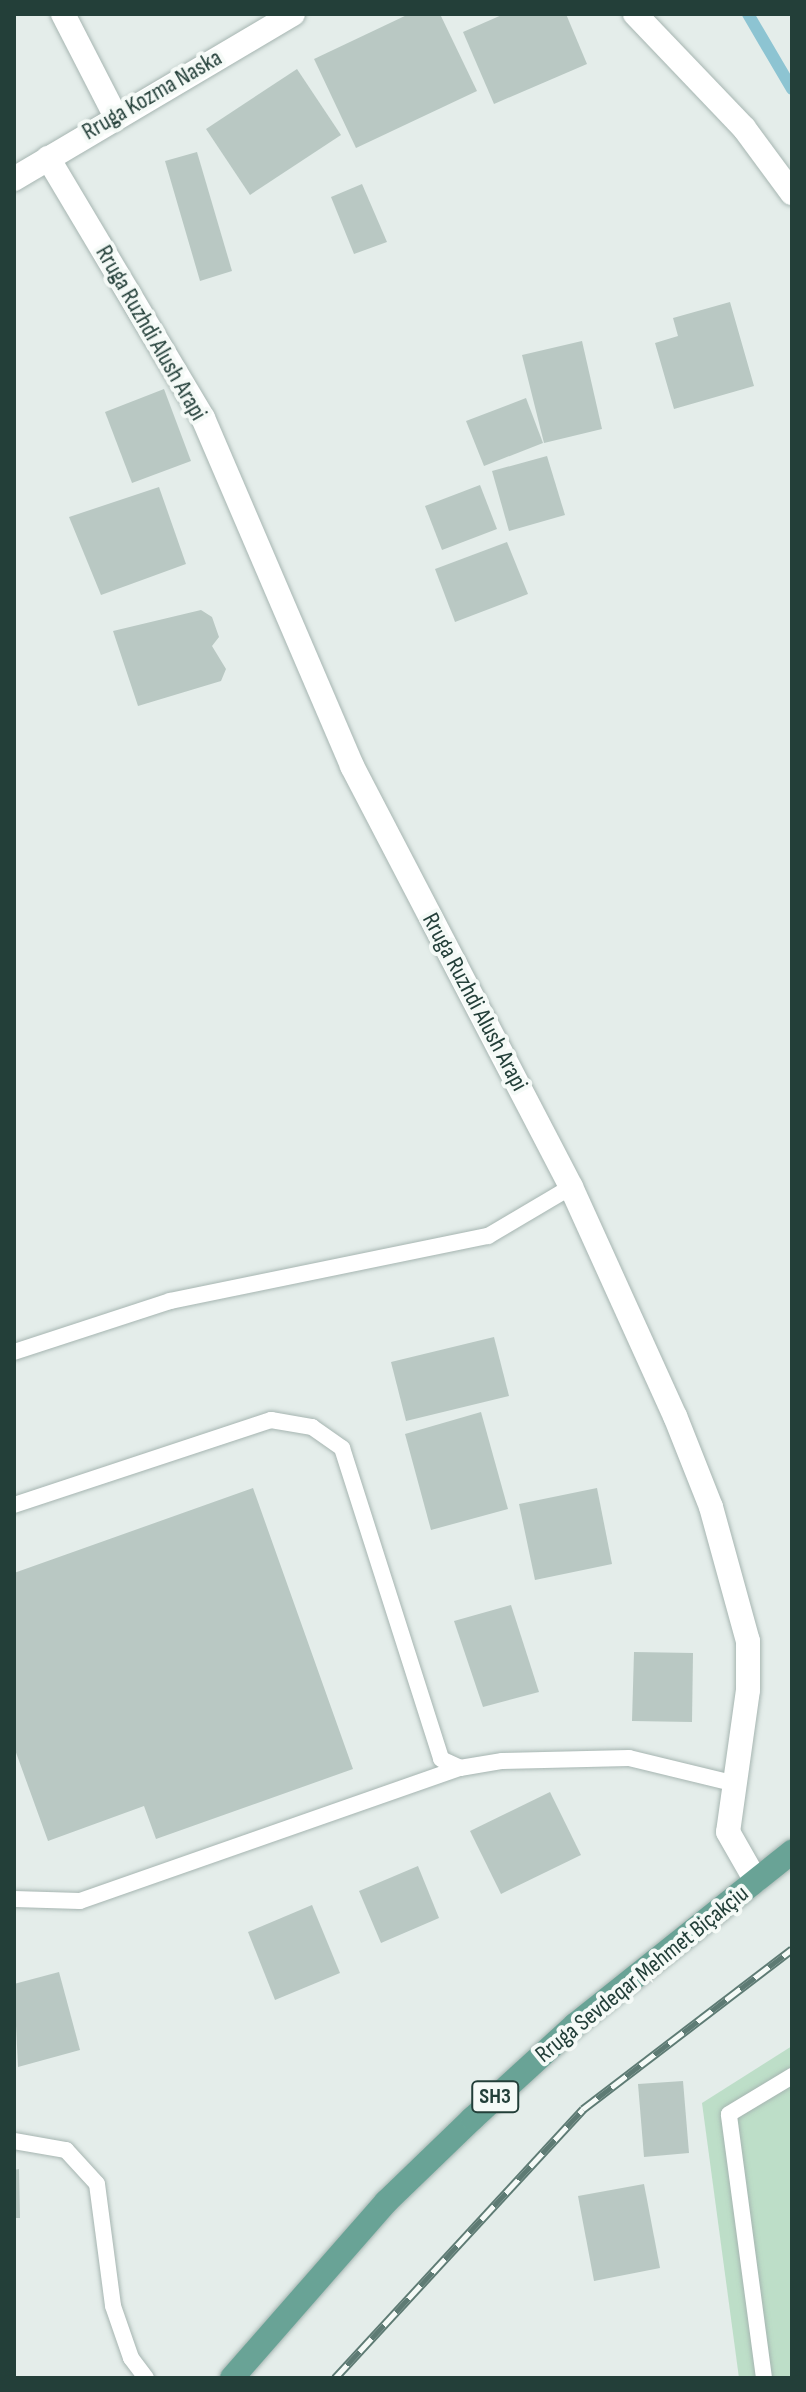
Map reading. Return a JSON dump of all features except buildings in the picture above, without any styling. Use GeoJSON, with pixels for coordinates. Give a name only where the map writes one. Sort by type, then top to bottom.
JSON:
{"type":"FeatureCollection","features":[{"type":"Feature","properties":{"kind":"main road","name":"Rruga Sevdeqar Mehmet Biçakçiu"},"geometry":{"type":"LineString","coordinates":[[232,2378],[376,2213],[472,2119],[575,2025],[792,1852]]}},
{"type":"Feature","properties":{"kind":"street"},"geometry":{"type":"LineString","coordinates":[[63,14],[115,115]]}},
{"type":"Feature","properties":{"kind":"street","name":"Rruga Kozma Naska"},"geometry":{"type":"LineString","coordinates":[[14,179],[115,115],[293,14]]}},
{"type":"Feature","properties":{"kind":"street"},"geometry":{"type":"LineString","coordinates":[[635,14],[744,128],[792,193]]}},
{"type":"Feature","properties":{"kind":"street","name":"Rruga Ruzhdi Alush Arapi"},"geometry":{"type":"LineString","coordinates":[[48,158],[203,418],[352,766],[571,1187],[675,1416],[741,1607],[750,1662],[728,1832],[756,1881]]}},
{"type":"Feature","properties":{"kind":"lane"},"geometry":{"type":"LineString","coordinates":[[14,1352],[170,1301],[488,1236],[571,1187]]}},
{"type":"Feature","properties":{"kind":"lane"},"geometry":{"type":"LineString","coordinates":[[14,1505],[271,1420],[312,1427],[342,1448],[441,1759],[460,1768]]}},
{"type":"Feature","properties":{"kind":"lane"},"geometry":{"type":"LineString","coordinates":[[14,1899],[80,1901],[460,1768],[553,1756],[629,1758],[732,1783]]}},
{"type":"Feature","properties":{"kind":"lane"},"geometry":{"type":"LineString","coordinates":[[764,2378],[729,2114],[792,2076]]}},
{"type":"Feature","properties":{"kind":"lane"},"geometry":{"type":"LineString","coordinates":[[14,2141],[66,2150],[97,2184],[113,2306],[131,2358],[146,2378]]}},
{"type":"Feature","properties":{"kind":"green space"},"geometry":{"type":"Polygon","coordinates":[[[792,2046],[792,2378],[739,2378],[702,2103],[792,2046]]]}},
{"type":"Feature","properties":{"kind":"waterway"},"geometry":{"type":"LineString","coordinates":[[748,14],[792,89]]}},
{"type":"Feature","properties":{"kind":"railway"},"geometry":{"type":"LineString","coordinates":[[335,2378],[583,2109],[792,1949]]}}]}
